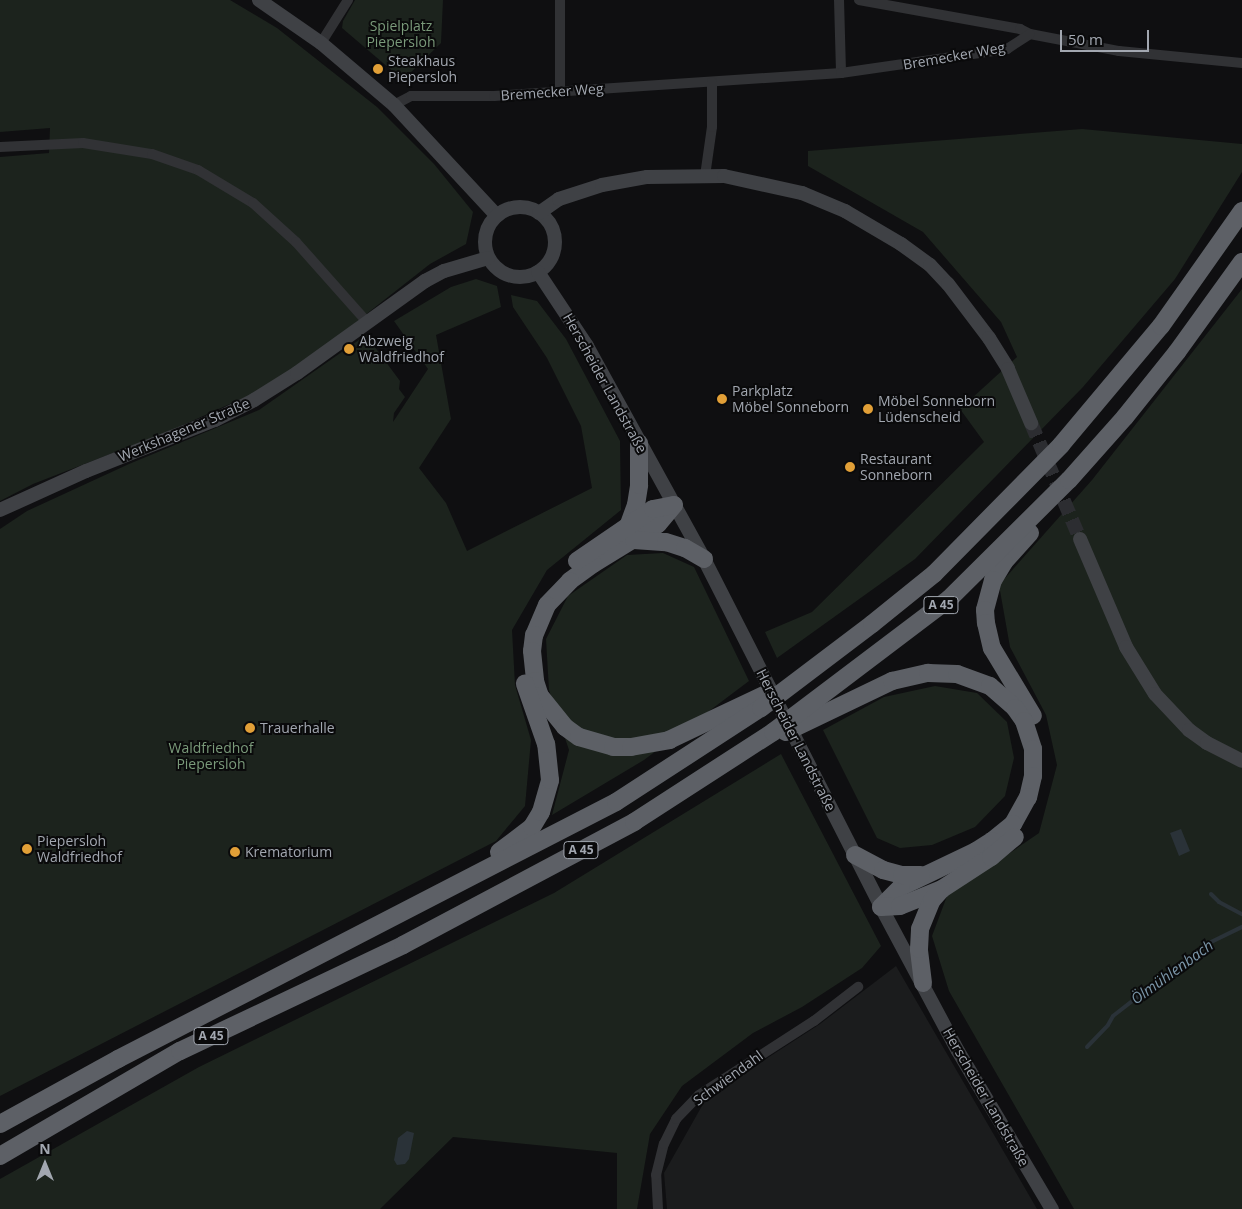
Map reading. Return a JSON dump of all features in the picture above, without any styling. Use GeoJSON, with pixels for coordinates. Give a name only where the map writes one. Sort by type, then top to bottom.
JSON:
{"type":"FeatureCollection","features":[{"type":"Feature","properties":{"kind":"highway","name":"A 45"},"geometry":{"type":"LineString","coordinates":[[0,1124],[118,1059],[616,802],[805,674],[934,574],[1061,445],[1161,326],[1242,211]]}},
{"type":"Feature","properties":{"kind":"highway","name":"A 45"},"geometry":{"type":"LineString","coordinates":[[0,1156],[180,1051],[403,945],[634,822],[801,719],[949,599],[1069,480],[1125,417],[1177,352],[1242,262]]}},
{"type":"Feature","properties":{"kind":"highway"},"geometry":{"type":"LineString","coordinates":[[632,532],[639,485],[639,443]]}},
{"type":"Feature","properties":{"kind":"highway"},"geometry":{"type":"LineString","coordinates":[[923,983],[919,949],[920,929],[932,900],[942,890],[991,858],[1012,841],[1033,813],[1040,796],[1045,767],[1041,734],[1035,719],[992,648],[986,624],[985,610],[993,580],[1004,562],[1040,522],[1069,480]]}},
{"type":"Feature","properties":{"kind":"highway"},"geometry":{"type":"LineString","coordinates":[[674,505],[653,509],[632,532],[570,581],[547,605],[538,621],[532,643],[533,666],[540,696],[552,714],[579,737],[612,747],[631,747],[669,740],[759,704]]}},
{"type":"Feature","properties":{"kind":"highway"},"geometry":{"type":"LineString","coordinates":[[441,892],[519,839],[532,827],[541,812],[550,780],[549,763],[546,744],[522,673],[520,656],[522,637],[529,616],[548,587],[564,571],[632,532],[685,548],[704,559]]}},
{"type":"Feature","properties":{"kind":"highway"},"geometry":{"type":"LineString","coordinates":[[801,719],[909,676],[928,673],[957,674],[973,678],[990,686],[1015,708],[1030,735],[1034,761],[1031,787],[1022,810],[1013,824],[992,841],[901,886],[881,906]]}},
{"type":"Feature","properties":{"kind":"highway"},"geometry":{"type":"LineString","coordinates":[[855,855],[883,870],[902,875],[927,874]]}},
{"type":"Feature","properties":{"kind":"highway"},"geometry":{"type":"LineString","coordinates":[[881,906],[900,906],[942,890]]}},
{"type":"Feature","properties":{"kind":"main road"},"geometry":{"type":"LineString","coordinates":[[259,0],[321,43],[394,105],[497,216]]}},
{"type":"Feature","properties":{"kind":"main road"},"geometry":{"type":"LineString","coordinates":[[539,213],[559,199],[602,185],[647,177],[705,176],[754,181],[802,193],[845,211],[919,257],[948,284],[989,338],[1008,369],[1031,423]]}},
{"type":"Feature","properties":{"kind":"main road"},"geometry":{"type":"LineString","coordinates":[[519,207],[539,213],[551,226],[555,245],[550,261],[538,272],[524,277],[507,275],[496,269],[488,258],[485,249],[485,235],[491,222],[508,209],[519,207]]}},
{"type":"Feature","properties":{"kind":"main road","name":"Werkshagener Straße"},"geometry":{"type":"LineString","coordinates":[[0,510],[86,471],[214,420],[254,400],[297,373],[425,281],[444,271],[488,258]]}},
{"type":"Feature","properties":{"kind":"main road","name":"Herscheider Landstraße"},"geometry":{"type":"LineString","coordinates":[[538,272],[588,346],[639,443],[704,559],[881,906],[958,1051],[1052,1209]]}},
{"type":"Feature","properties":{"kind":"main road"},"geometry":{"type":"LineString","coordinates":[[1080,539],[1126,648],[1155,694],[1165,706],[1201,738],[1242,761]]}},
{"type":"Feature","properties":{"kind":"street"},"geometry":{"type":"LineString","coordinates":[[321,43],[348,0]]}},
{"type":"Feature","properties":{"kind":"street"},"geometry":{"type":"LineString","coordinates":[[560,0],[560,90]]}},
{"type":"Feature","properties":{"kind":"street"},"geometry":{"type":"LineString","coordinates":[[840,0],[841,73]]}},
{"type":"Feature","properties":{"kind":"street"},"geometry":{"type":"LineString","coordinates":[[859,0],[1020,29],[1030,34],[1119,51],[1242,63]]}},
{"type":"Feature","properties":{"kind":"street","name":"Bremecker Weg"},"geometry":{"type":"LineString","coordinates":[[394,105],[411,96],[494,96],[560,90],[841,73],[1007,49],[1030,34]]}},
{"type":"Feature","properties":{"kind":"street"},"geometry":{"type":"LineString","coordinates":[[705,176],[712,127],[712,82]]}},
{"type":"Feature","properties":{"kind":"street"},"geometry":{"type":"LineString","coordinates":[[0,147],[84,143],[152,154],[198,170],[253,203],[296,242],[367,322]]}},
{"type":"Feature","properties":{"kind":"street","name":"Schwiendahl"},"geometry":{"type":"LineString","coordinates":[[658,1209],[656,1175],[664,1144],[676,1119],[699,1095],[814,1021],[858,987]]}},
{"type":"Feature","properties":{"kind":"shaded area"},"geometry":{"type":"Polygon","coordinates":[[[1181,829],[1190,851],[1179,856],[1170,833],[1181,829]]]}},
{"type":"Feature","properties":{"kind":"shaded area"},"geometry":{"type":"Polygon","coordinates":[[[896,966],[1037,1209],[667,1209],[664,1173],[707,1097],[820,1024],[896,966]]]}},
{"type":"Feature","properties":{"kind":"shaded area"},"geometry":{"type":"Polygon","coordinates":[[[407,1131],[414,1133],[409,1159],[405,1164],[397,1165],[394,1160],[398,1138],[407,1131]]]}},
{"type":"Feature","properties":{"kind":"green space"},"geometry":{"type":"Polygon","coordinates":[[[0,0],[230,0],[277,28],[377,107],[434,164],[473,212],[466,244],[430,264],[299,367],[252,394],[172,430],[33,484],[0,501],[0,157],[49,153],[50,128],[0,132],[0,0]]]}},
{"type":"Feature","properties":{"kind":"green space","name":"Spielplatz Piepersloh"},"geometry":{"type":"Polygon","coordinates":[[[355,0],[443,0],[441,43],[403,80],[342,28],[343,21],[355,0]]]}},
{"type":"Feature","properties":{"kind":"green space"},"geometry":{"type":"Polygon","coordinates":[[[1082,129],[1242,144],[1242,172],[1175,279],[1083,387],[915,559],[777,658],[765,632],[812,612],[984,442],[960,409],[1017,357],[1001,322],[923,232],[808,166],[808,151],[1082,129]]]}},
{"type":"Feature","properties":{"kind":"green space","name":"Waldfriedhof Piepersloh"},"geometry":{"type":"Polygon","coordinates":[[[476,279],[497,286],[501,307],[436,335],[451,419],[419,468],[446,503],[467,551],[592,488],[581,426],[547,358],[513,307],[511,295],[537,301],[566,339],[620,441],[621,510],[547,570],[512,630],[515,685],[531,740],[525,806],[496,841],[0,1096],[0,529],[27,511],[129,464],[259,410],[366,335],[400,381],[399,389],[405,397],[394,413],[393,422],[428,369],[394,321],[451,287],[476,279]]]}},
{"type":"Feature","properties":{"kind":"green space"},"geometry":{"type":"Polygon","coordinates":[[[1242,289],[1242,1209],[1074,1209],[949,991],[932,936],[947,896],[1039,833],[1057,765],[1046,715],[1010,647],[999,585],[1092,480],[1242,289]]]}},
{"type":"Feature","properties":{"kind":"green space"},"geometry":{"type":"Polygon","coordinates":[[[663,553],[694,567],[749,681],[644,760],[552,815],[569,750],[549,690],[546,639],[568,596],[627,555],[663,553]]]}},
{"type":"Feature","properties":{"kind":"green space"},"geometry":{"type":"Polygon","coordinates":[[[935,686],[977,693],[1007,722],[1014,758],[1005,796],[975,827],[932,845],[900,848],[877,838],[823,730],[884,697],[935,686]]]}},
{"type":"Feature","properties":{"kind":"green space"},"geometry":{"type":"Polygon","coordinates":[[[781,754],[881,946],[862,968],[802,1007],[753,1033],[682,1086],[650,1134],[637,1209],[617,1209],[617,1153],[453,1137],[380,1209],[0,1209],[0,1179],[199,1067],[554,893],[781,754]]]}},
{"type":"Feature","properties":{"kind":"waterway"},"geometry":{"type":"LineString","coordinates":[[1211,894],[1219,902],[1242,914]]}},
{"type":"Feature","properties":{"kind":"waterway","name":"Ölmühlenbach"},"geometry":{"type":"LineString","coordinates":[[1087,1047],[1108,1025],[1113,1016],[1140,995],[1149,991],[1159,982],[1190,962],[1207,944],[1242,927]]}},
{"type":"Feature","properties":{"kind":"tunnel"},"geometry":{"type":"LineString","coordinates":[[1031,423],[1080,539]]}},
{"type":"Feature","properties":{"kind":"place","name":"Steakhaus Piepersloh"},"geometry":{"type":"Point","coordinates":[378,69]}},
{"type":"Feature","properties":{"kind":"place","name":"Abzweig Waldfriedhof"},"geometry":{"type":"Point","coordinates":[349,349]}},
{"type":"Feature","properties":{"kind":"place","name":"Parkplatz Möbel Sonneborn"},"geometry":{"type":"Point","coordinates":[722,399]}},
{"type":"Feature","properties":{"kind":"place","name":"Möbel Sonneborn Lüdenscheid"},"geometry":{"type":"Point","coordinates":[868,409]}},
{"type":"Feature","properties":{"kind":"place","name":"Restaurant Sonneborn"},"geometry":{"type":"Point","coordinates":[850,467]}},
{"type":"Feature","properties":{"kind":"place","name":"Trauerhalle"},"geometry":{"type":"Point","coordinates":[250,728]}},
{"type":"Feature","properties":{"kind":"place","name":"Piepersloh Waldfriedhof"},"geometry":{"type":"Point","coordinates":[27,849]}},
{"type":"Feature","properties":{"kind":"place","name":"Krematorium"},"geometry":{"type":"Point","coordinates":[235,852]}}]}
